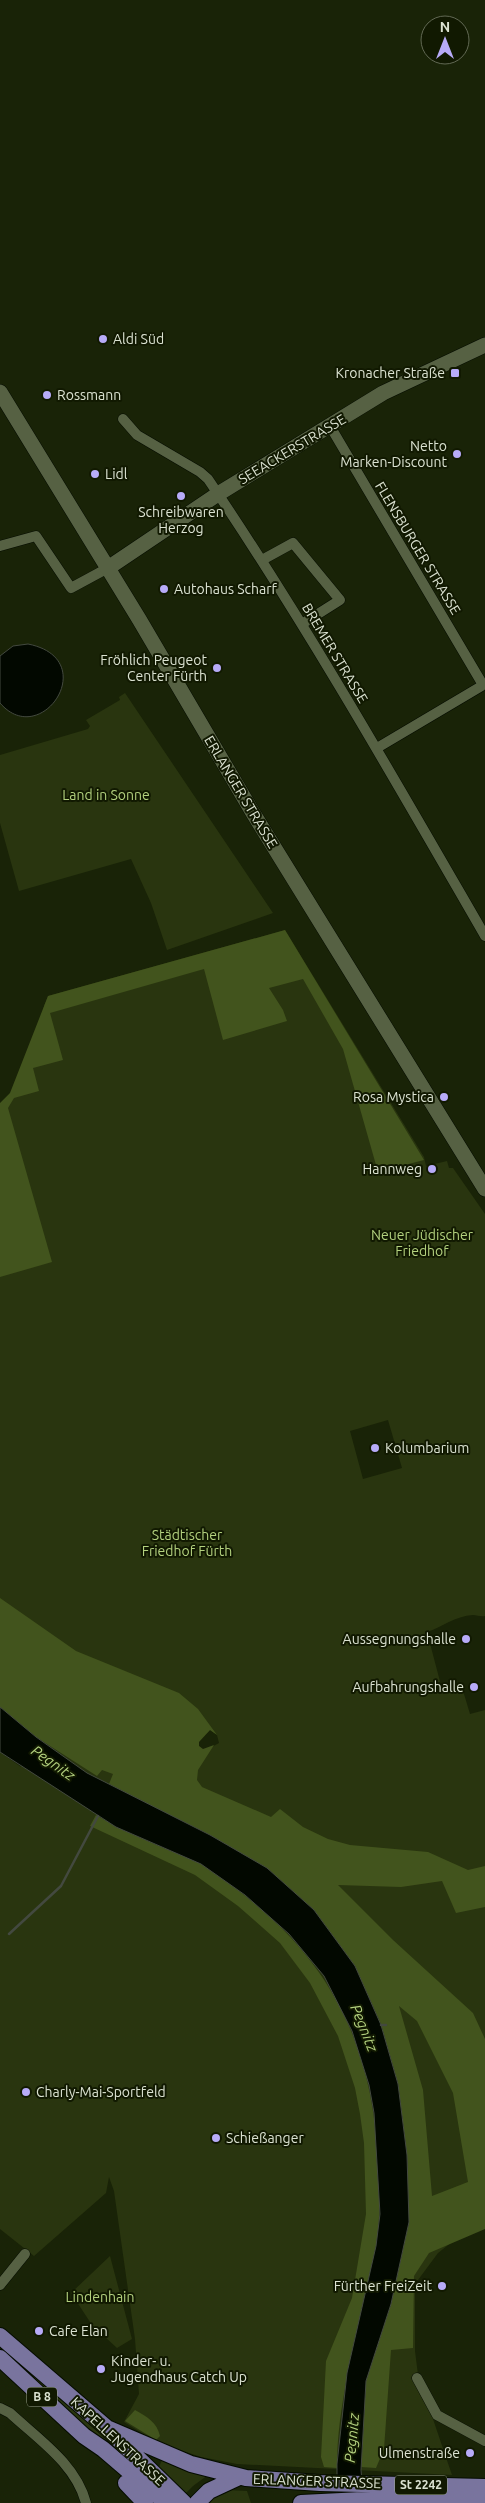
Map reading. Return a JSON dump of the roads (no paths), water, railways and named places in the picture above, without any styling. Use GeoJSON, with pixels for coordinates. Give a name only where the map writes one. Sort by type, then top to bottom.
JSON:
{"type":"FeatureCollection","features":[{"type":"Feature","properties":{"kind":"main road","name":"SEEACKERSTRASSE"},"geometry":{"type":"LineString","coordinates":[[108,568],[218,494],[394,388],[485,345]]}},
{"type":"Feature","properties":{"kind":"main road","name":"ERLANGER STRASSE"},"geometry":{"type":"LineString","coordinates":[[2,400],[108,568],[253,813],[485,1189]]}},
{"type":"Feature","properties":{"kind":"main road","name":"KAPELLENSTRASSE"},"geometry":{"type":"LineString","coordinates":[[2,2342],[107,2428],[184,2503]]}},
{"type":"Feature","properties":{"kind":"main road","name":"KAPELLENSTRASSE"},"geometry":{"type":"LineString","coordinates":[[0,2358],[84,2436],[166,2503]]}},
{"type":"Feature","properties":{"kind":"main road","name":"ERLANGER STRASSE"},"geometry":{"type":"LineString","coordinates":[[107,2428],[191,2464],[242,2477],[478,2493]]}},
{"type":"Feature","properties":{"kind":"main road","name":"KAPELLENSTRASSE"},"geometry":{"type":"LineString","coordinates":[[84,2436],[97,2455],[145,2503]]}},
{"type":"Feature","properties":{"kind":"main road","name":"ERLANGER STRASSE"},"geometry":{"type":"LineString","coordinates":[[197,2503],[209,2491],[242,2477]]}},
{"type":"Feature","properties":{"kind":"main road","name":"ERLANGER STRASSE"},"geometry":{"type":"LineString","coordinates":[[301,2503],[478,2493]]}},
{"type":"Feature","properties":{"kind":"street","name":"BREMER STRASSE"},"geometry":{"type":"LineString","coordinates":[[123,419],[137,435],[200,472],[208,479],[302,624],[377,748],[485,936]]}},
{"type":"Feature","properties":{"kind":"street","name":"FLENSBURGER STRASSE"},"geometry":{"type":"LineString","coordinates":[[330,426],[484,684]]}},
{"type":"Feature","properties":{"kind":"street"},"geometry":{"type":"LineString","coordinates":[[0,546],[36,536],[71,588],[108,568]]}},
{"type":"Feature","properties":{"kind":"street"},"geometry":{"type":"LineString","coordinates":[[262,560],[293,543],[340,600],[302,624]]}},
{"type":"Feature","properties":{"kind":"street"},"geometry":{"type":"LineString","coordinates":[[377,748],[484,684]]}},
{"type":"Feature","properties":{"kind":"street"},"geometry":{"type":"LineString","coordinates":[[0,2285],[26,2254]]}},
{"type":"Feature","properties":{"kind":"street"},"geometry":{"type":"LineString","coordinates":[[417,2378],[437,2415],[485,2441]]}},
{"type":"Feature","properties":{"kind":"street"},"geometry":{"type":"LineString","coordinates":[[0,2408],[10,2413],[70,2470],[84,2498]]}},
{"type":"Feature","properties":{"kind":"street"},"geometry":{"type":"LineString","coordinates":[[127,2472],[141,2460]]}},
{"type":"Feature","properties":{"kind":"water"},"geometry":{"type":"Polygon","coordinates":[[[28,644],[50,653],[61,666],[63,682],[58,697],[47,709],[32,716],[16,715],[0,703],[0,656],[13,646],[28,644]]]}},
{"type":"Feature","properties":{"kind":"water","name":"Pegnitz"},"geometry":{"type":"Polygon","coordinates":[[[0,1707],[36,1737],[87,1773],[210,1835],[267,1868],[314,1910],[355,1966],[381,2025],[398,2084],[407,2155],[409,2222],[391,2304],[366,2381],[361,2470],[364,2503],[337,2503],[337,2464],[347,2373],[376,2246],[380,2214],[374,2113],[369,2085],[352,2031],[324,1976],[289,1934],[245,1895],[201,1864],[116,1827],[0,1752],[0,1707]]]}},
{"type":"Feature","properties":{"kind":"waterway"},"geometry":{"type":"LineString","coordinates":[[9,1934],[61,1886],[98,1816]]}},
{"type":"Feature","properties":{"kind":"waterway"},"geometry":{"type":"LineString","coordinates":[[381,2025],[386,2025]]}},
{"type":"Feature","properties":{"kind":"place","name":"Aldi Süd"},"geometry":{"type":"Point","coordinates":[103,339]}},
{"type":"Feature","properties":{"kind":"place","name":"Kronacher Straße"},"geometry":{"type":"Point","coordinates":[455,373]}},
{"type":"Feature","properties":{"kind":"place","name":"Rossmann"},"geometry":{"type":"Point","coordinates":[47,395]}},
{"type":"Feature","properties":{"kind":"place","name":"Netto Marken-Discount"},"geometry":{"type":"Point","coordinates":[457,454]}},
{"type":"Feature","properties":{"kind":"place","name":"Lidl"},"geometry":{"type":"Point","coordinates":[95,474]}},
{"type":"Feature","properties":{"kind":"place","name":"Schreibwaren Herzog"},"geometry":{"type":"Point","coordinates":[181,496]}},
{"type":"Feature","properties":{"kind":"place","name":"Autohaus Scharf"},"geometry":{"type":"Point","coordinates":[164,589]}},
{"type":"Feature","properties":{"kind":"place","name":"Fröhlich Peugeot Center Fürth"},"geometry":{"type":"Point","coordinates":[217,668]}},
{"type":"Feature","properties":{"kind":"place","name":"Rosa Mystica"},"geometry":{"type":"Point","coordinates":[444,1097]}},
{"type":"Feature","properties":{"kind":"place","name":"Hannweg"},"geometry":{"type":"Point","coordinates":[432,1169]}},
{"type":"Feature","properties":{"kind":"place","name":"Kolumbarium"},"geometry":{"type":"Point","coordinates":[375,1448]}},
{"type":"Feature","properties":{"kind":"place","name":"Aussegnungshalle"},"geometry":{"type":"Point","coordinates":[466,1639]}},
{"type":"Feature","properties":{"kind":"place","name":"Aufbahrungshalle"},"geometry":{"type":"Point","coordinates":[474,1687]}},
{"type":"Feature","properties":{"kind":"place","name":"Charly-Mai-Sportfeld"},"geometry":{"type":"Point","coordinates":[26,2092]}},
{"type":"Feature","properties":{"kind":"place","name":"Schießanger"},"geometry":{"type":"Point","coordinates":[216,2138]}},
{"type":"Feature","properties":{"kind":"place","name":"Fürther FreiZeit"},"geometry":{"type":"Point","coordinates":[442,2286]}},
{"type":"Feature","properties":{"kind":"place","name":"Cafe Elan"},"geometry":{"type":"Point","coordinates":[39,2331]}},
{"type":"Feature","properties":{"kind":"place","name":"Kinder- u. Jugendhaus Catch Up"},"geometry":{"type":"Point","coordinates":[101,2369]}},
{"type":"Feature","properties":{"kind":"place","name":"Ulmenstraße"},"geometry":{"type":"Point","coordinates":[470,2453]}},
{"type":"Feature","properties":{"kind":"park label","name":"Land in Sonne"},"geometry":{"type":"Point","coordinates":[106,795]}},
{"type":"Feature","properties":{"kind":"park label","name":"Neuer Jüdischer Friedhof"},"geometry":{"type":"Point","coordinates":[422,1244]}},
{"type":"Feature","properties":{"kind":"park label","name":"Städtischer Friedhof Fürth"},"geometry":{"type":"Point","coordinates":[187,1544]}},
{"type":"Feature","properties":{"kind":"park label","name":"Lindenhain"},"geometry":{"type":"Point","coordinates":[100,2297]}}]}
